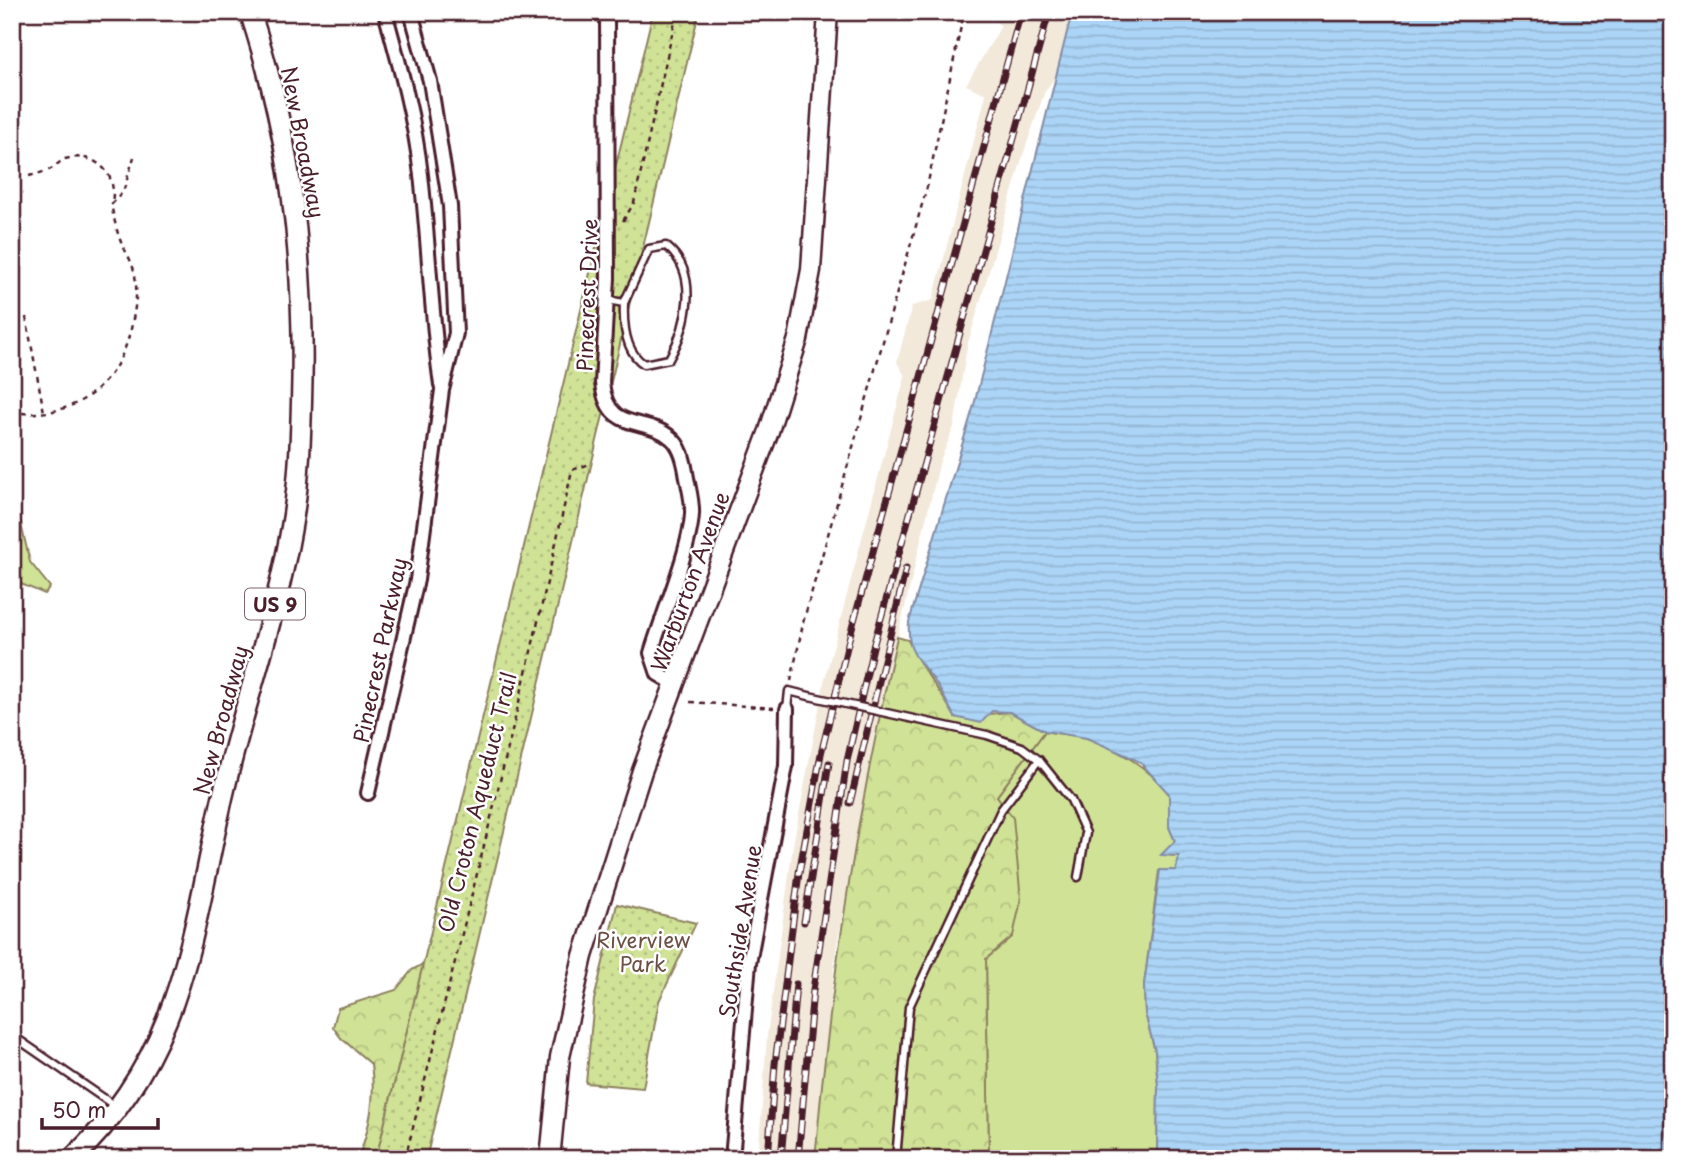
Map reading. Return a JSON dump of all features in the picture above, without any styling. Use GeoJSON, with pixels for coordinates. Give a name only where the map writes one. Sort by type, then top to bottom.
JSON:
{"type":"FeatureCollection","features":[{"type":"Feature","properties":{"kind":"main road","name":"New Broadway"},"geometry":{"type":"LineString","coordinates":[[72,1159],[117,1107],[161,1035],[185,975],[229,768],[283,570],[296,498],[302,359],[296,218],[282,129],[250,12]]}},
{"type":"Feature","properties":{"kind":"street","name":"Pinecrest Parkway"},"geometry":{"type":"LineString","coordinates":[[385,12],[408,99],[421,172],[432,320],[442,390]]}},
{"type":"Feature","properties":{"kind":"street","name":"Pinecrest Parkway"},"geometry":{"type":"LineString","coordinates":[[368,793],[417,580],[442,390],[456,333],[457,298],[450,206],[431,93],[411,12]]}},
{"type":"Feature","properties":{"kind":"street","name":"Pinecrest Drive"},"geometry":{"type":"LineString","coordinates":[[607,12],[608,238],[603,396],[614,414],[670,436],[684,461],[692,521],[651,653],[658,674],[675,684]]}},
{"type":"Feature","properties":{"kind":"street","name":"Warburton Avenue"},"geometry":{"type":"LineString","coordinates":[[550,1159],[560,1058],[576,982],[642,771],[769,431],[798,339],[811,270],[828,12]]}},
{"type":"Feature","properties":{"kind":"street"},"geometry":{"type":"LineString","coordinates":[[408,99],[431,93]]}},
{"type":"Feature","properties":{"kind":"street","name":"Southside Avenue"},"geometry":{"type":"LineString","coordinates":[[732,1159],[749,963],[786,766],[787,709]]}},
{"type":"Feature","properties":{"kind":"lane"},"geometry":{"type":"LineString","coordinates":[[666,246],[676,254],[685,271],[688,285],[684,317],[669,359],[644,364],[636,359],[626,334],[624,303],[649,249],[666,246]]}},
{"type":"Feature","properties":{"kind":"lane"},"geometry":{"type":"LineString","coordinates":[[607,300],[624,303]]}},
{"type":"Feature","properties":{"kind":"lane"},"geometry":{"type":"LineString","coordinates":[[787,709],[789,691],[987,735],[1022,747],[1039,761],[1071,800],[1082,820],[1086,846],[1078,877]]}},
{"type":"Feature","properties":{"kind":"lane"},"geometry":{"type":"LineString","coordinates":[[896,1159],[909,1007],[1001,810],[1039,761]]}},
{"type":"Feature","properties":{"kind":"lane"},"geometry":{"type":"LineString","coordinates":[[19,1040],[117,1107]]}},
{"type":"Feature","properties":{"kind":"path"},"geometry":{"type":"LineString","coordinates":[[608,238],[634,203],[677,12]]}},
{"type":"Feature","properties":{"kind":"path"},"geometry":{"type":"LineString","coordinates":[[789,691],[804,619],[926,187],[964,12]]}},
{"type":"Feature","properties":{"kind":"path"},"geometry":{"type":"LineString","coordinates":[[12,147],[14,152]]}},
{"type":"Feature","properties":{"kind":"path"},"geometry":{"type":"LineString","coordinates":[[111,205],[123,192],[134,157]]}},
{"type":"Feature","properties":{"kind":"path"},"geometry":{"type":"LineString","coordinates":[[12,412],[44,412],[73,406],[95,393],[112,373],[128,342],[136,299],[134,269],[120,239],[111,205],[115,187],[107,171],[88,159],[64,159],[50,170],[29,176]]}},
{"type":"Feature","properties":{"kind":"path"},"geometry":{"type":"LineString","coordinates":[[26,317],[44,412]]}},
{"type":"Feature","properties":{"kind":"path","name":"Old Croton Aqueduct Trail"},"geometry":{"type":"LineString","coordinates":[[405,1159],[488,819],[510,746],[517,702],[572,470],[590,464]]}},
{"type":"Feature","properties":{"kind":"path"},"geometry":{"type":"LineString","coordinates":[[690,702],[763,708]]}},
{"type":"Feature","properties":{"kind":"shaded area"},"geometry":{"type":"Polygon","coordinates":[[[995,12],[1072,12],[1057,75],[1045,91],[1023,155],[967,347],[954,427],[940,461],[874,736],[835,956],[815,1159],[758,1159],[767,1036],[793,845],[825,678],[905,376],[897,362],[912,306],[933,300],[986,94],[966,85],[1001,26],[993,19],[995,12]]]}},
{"type":"Feature","properties":{"kind":"green space"},"geometry":{"type":"Polygon","coordinates":[[[653,12],[699,12],[426,1159],[376,1159],[653,12]]]}},
{"type":"Feature","properties":{"kind":"green space"},"geometry":{"type":"Polygon","coordinates":[[[12,486],[30,562],[50,587],[45,594],[21,584],[12,573],[12,486]]]}},
{"type":"Feature","properties":{"kind":"green space"},"geometry":{"type":"Polygon","coordinates":[[[897,637],[908,640],[955,717],[1010,712],[1045,731],[997,796],[1013,818],[1021,900],[1013,936],[986,959],[989,1159],[815,1159],[837,961],[857,832],[897,637]]]}},
{"type":"Feature","properties":{"kind":"green space"},"geometry":{"type":"Polygon","coordinates":[[[1045,731],[1084,737],[1112,749],[1142,767],[1169,794],[1169,827],[1175,841],[1162,855],[1179,856],[1177,870],[1159,871],[1144,985],[1145,1013],[1155,1051],[1158,1085],[1157,1159],[989,1159],[986,959],[1013,936],[997,796],[1045,731]]]}},
{"type":"Feature","properties":{"kind":"green space","name":"Riverview Park"},"geometry":{"type":"Polygon","coordinates":[[[617,904],[696,923],[659,1001],[643,1088],[586,1083],[594,1000],[617,904]]]}},
{"type":"Feature","properties":{"kind":"green space"},"geometry":{"type":"Polygon","coordinates":[[[423,964],[376,1159],[358,1159],[371,1112],[371,1064],[341,1038],[333,1027],[338,1008],[396,990],[412,970],[423,964]]]}},
{"type":"Feature","properties":{"kind":"water"},"geometry":{"type":"Polygon","coordinates":[[[1072,12],[1673,12],[1673,1159],[1157,1159],[1158,1085],[1155,1051],[1145,1013],[1144,985],[1160,870],[1176,870],[1179,856],[1161,855],[1175,841],[1169,827],[1169,794],[1140,762],[1087,738],[1045,731],[1010,712],[992,711],[981,723],[955,717],[938,686],[915,655],[909,633],[909,622],[974,405],[1072,12]]]}},
{"type":"Feature","properties":{"kind":"railway"},"geometry":{"type":"LineString","coordinates":[[768,1159],[775,1064],[799,873],[821,754],[849,639],[1021,12]]}},
{"type":"Feature","properties":{"kind":"railway"},"geometry":{"type":"LineString","coordinates":[[798,1159],[813,990],[847,761],[873,647],[1049,12]]}},
{"type":"Feature","properties":{"kind":"railway"},"geometry":{"type":"LineString","coordinates":[[850,803],[906,568]]}},
{"type":"Feature","properties":{"kind":"railway"},"geometry":{"type":"LineString","coordinates":[[804,922],[829,763]]}},
{"type":"Feature","properties":{"kind":"railway"},"geometry":{"type":"LineString","coordinates":[[781,1159],[796,984]]}}]}
